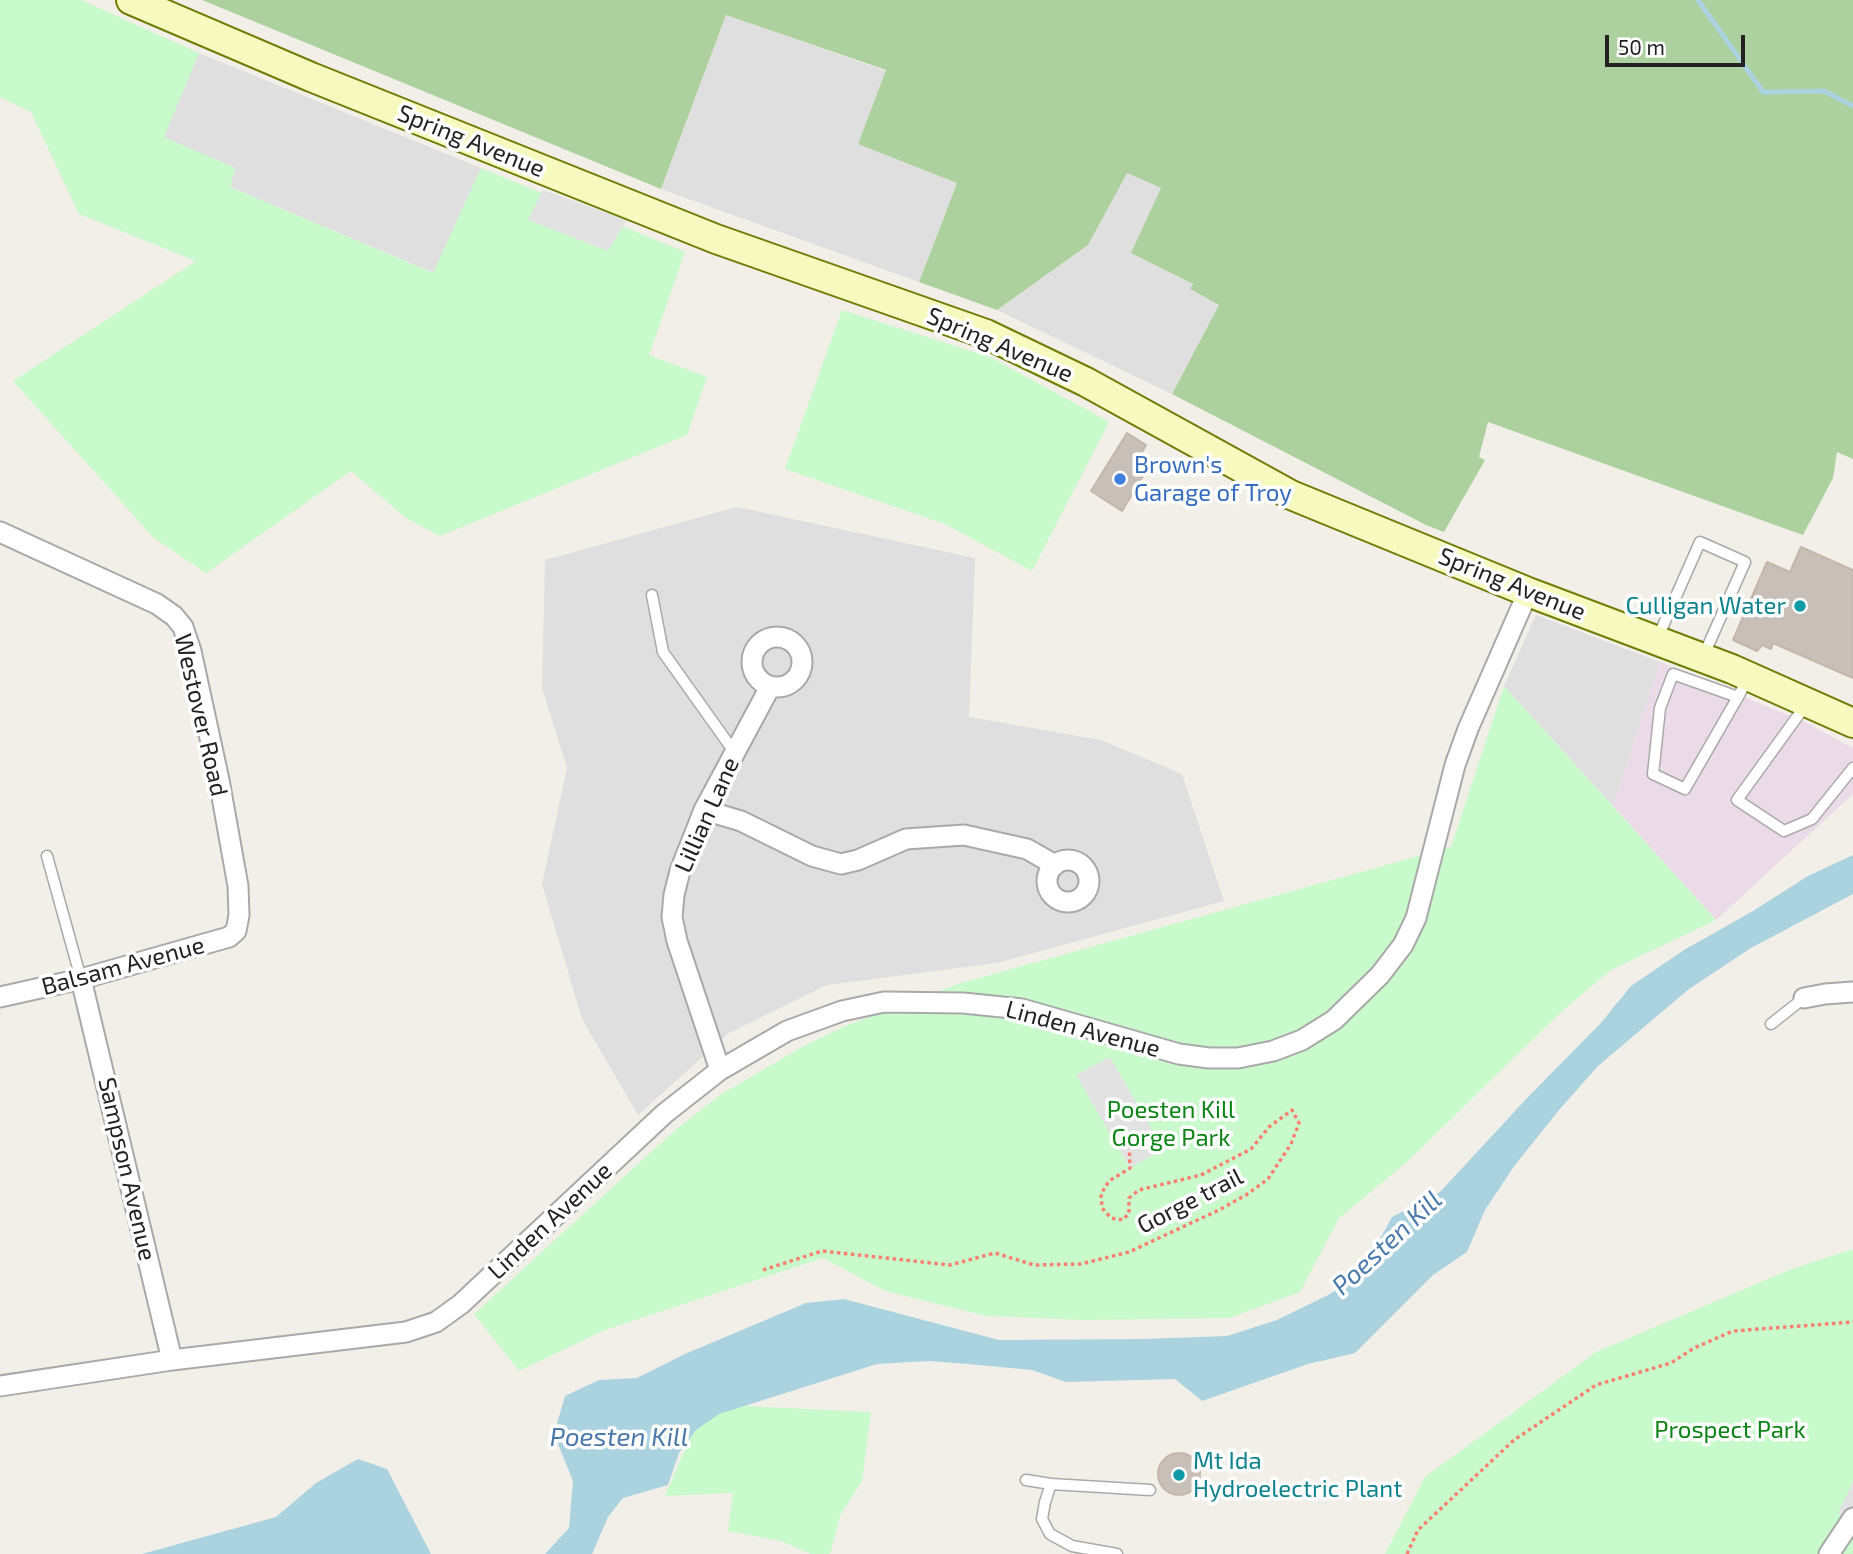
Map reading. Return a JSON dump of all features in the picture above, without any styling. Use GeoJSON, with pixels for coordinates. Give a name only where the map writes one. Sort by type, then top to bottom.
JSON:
{"type":"FeatureCollection","features":[{"type":"Feature","properties":{"kind":"street","name":"Spring Avenue"},"geometry":{"type":"LineString","coordinates":[[131,0],[311,77],[716,239],[986,334],[1086,382],[1292,495],[1528,592],[1744,687],[1808,702],[1853,723]]}},
{"type":"Feature","properties":{"kind":"street","name":"Westover Road"},"geometry":{"type":"LineString","coordinates":[[0,532],[157,604],[174,616],[183,627],[191,651],[219,780],[237,886],[237,923]]}},
{"type":"Feature","properties":{"kind":"street","name":"Linden Avenue"},"geometry":{"type":"LineString","coordinates":[[0,1386],[172,1360],[406,1332],[436,1322],[461,1304],[664,1114],[720,1070],[787,1031],[842,1011],[884,1002],[963,1003],[1022,1009],[1179,1054],[1209,1058],[1238,1058],[1273,1051],[1302,1040],[1334,1020],[1380,975],[1403,946],[1416,918],[1455,765],[1528,592]]}},
{"type":"Feature","properties":{"kind":"street","name":"Lillian Lane"},"geometry":{"type":"LineString","coordinates":[[720,1070],[677,941],[672,917],[674,895],[680,871],[704,810],[770,687]]}},
{"type":"Feature","properties":{"kind":"street"},"geometry":{"type":"LineString","coordinates":[[704,810],[741,821],[812,856],[841,864],[858,860],[906,839],[964,835],[1027,849],[1055,864]]}},
{"type":"Feature","properties":{"kind":"street","name":"Balsam Avenue"},"geometry":{"type":"LineString","coordinates":[[0,997],[81,979],[229,937],[236,931],[237,923]]}},
{"type":"Feature","properties":{"kind":"street","name":"Sampson Avenue"},"geometry":{"type":"LineString","coordinates":[[81,979],[172,1360]]}},
{"type":"Feature","properties":{"kind":"street"},"geometry":{"type":"LineString","coordinates":[[1804,998],[1853,992]]}},
{"type":"Feature","properties":{"kind":"street"},"geometry":{"type":"LineString","coordinates":[[1829,1554],[1853,1518]]}},
{"type":"Feature","properties":{"kind":"lane"},"geometry":{"type":"LineString","coordinates":[[1678,656],[1745,562],[1700,542],[1678,656],[1660,708],[1653,774],[1685,789],[1744,687]]}},
{"type":"Feature","properties":{"kind":"lane"},"geometry":{"type":"LineString","coordinates":[[653,594],[663,652],[735,753]]}},
{"type":"Feature","properties":{"kind":"lane"},"geometry":{"type":"LineString","coordinates":[[1808,702],[1737,800],[1784,831],[1812,819],[1853,768]]}},
{"type":"Feature","properties":{"kind":"lane"},"geometry":{"type":"LineString","coordinates":[[47,856],[81,979]]}},
{"type":"Feature","properties":{"kind":"lane"},"geometry":{"type":"LineString","coordinates":[[1771,1024],[1804,998]]}},
{"type":"Feature","properties":{"kind":"lane"},"geometry":{"type":"LineString","coordinates":[[1026,1480],[1150,1490]]}},
{"type":"Feature","properties":{"kind":"lane"},"geometry":{"type":"LineString","coordinates":[[1051,1484],[1042,1520],[1050,1534],[1072,1546],[1117,1554]]}},
{"type":"Feature","properties":{"kind":"path","name":"Gorge trail"},"geometry":{"type":"LineString","coordinates":[[764,1270],[822,1251],[950,1265],[995,1252],[1034,1265],[1081,1264],[1129,1252],[1246,1195],[1268,1179],[1291,1144],[1298,1123],[1292,1110],[1269,1127],[1251,1149],[1201,1175],[1139,1190],[1129,1198],[1129,1213],[1123,1220],[1111,1218],[1102,1208],[1101,1194],[1109,1181],[1130,1168],[1129,1139]]}},
{"type":"Feature","properties":{"kind":"path"},"geometry":{"type":"LineString","coordinates":[[1407,1554],[1418,1530],[1514,1440],[1596,1385],[1671,1363],[1733,1331],[1853,1322]]}},
{"type":"Feature","properties":{"kind":"shaded area"},"geometry":{"type":"Polygon","coordinates":[[[726,15],[886,71],[858,144],[957,183],[919,282],[661,189],[726,15]]]}},
{"type":"Feature","properties":{"kind":"shaded area"},"geometry":{"type":"Polygon","coordinates":[[[199,53],[481,168],[434,273],[230,187],[235,168],[162,138],[199,53]]]}},
{"type":"Feature","properties":{"kind":"shaded area"},"geometry":{"type":"Polygon","coordinates":[[[1126,173],[1161,188],[1132,253],[1193,284],[1191,290],[1219,305],[1172,394],[997,310],[1088,245],[1126,173]]]}},
{"type":"Feature","properties":{"kind":"shaded area"},"geometry":{"type":"Polygon","coordinates":[[[543,190],[627,220],[608,251],[528,220],[543,190]]]}},
{"type":"Feature","properties":{"kind":"shaded area"},"geometry":{"type":"Polygon","coordinates":[[[737,507],[975,558],[969,717],[1101,740],[1182,774],[1224,901],[997,963],[827,985],[729,1033],[638,1115],[582,1019],[542,884],[567,768],[542,688],[545,560],[737,507]]]}},
{"type":"Feature","properties":{"kind":"shaded area"},"geometry":{"type":"Polygon","coordinates":[[[1536,615],[1660,662],[1613,806],[1504,686],[1536,615]]]}},
{"type":"Feature","properties":{"kind":"shaded area"},"geometry":{"type":"Polygon","coordinates":[[[1660,662],[1807,723],[1853,748],[1853,794],[1716,920],[1613,806],[1660,662]]]}},
{"type":"Feature","properties":{"kind":"shaded area"},"geometry":{"type":"Polygon","coordinates":[[[1110,1057],[1163,1149],[1130,1168],[1076,1075],[1110,1057]]]}},
{"type":"Feature","properties":{"kind":"shaded area"},"geometry":{"type":"Polygon","coordinates":[[[1853,1482],[1853,1519],[1838,1513],[1853,1482]]]}},
{"type":"Feature","properties":{"kind":"green space"},"geometry":{"type":"Polygon","coordinates":[[[0,0],[81,0],[199,53],[164,137],[235,168],[230,187],[433,273],[481,168],[685,252],[649,355],[707,377],[687,435],[440,536],[406,518],[351,471],[206,573],[154,538],[13,381],[196,261],[79,214],[31,112],[0,97],[0,0]]]}},
{"type":"Feature","properties":{"kind":"green space"},"geometry":{"type":"Polygon","coordinates":[[[202,0],[1853,0],[1853,459],[1837,452],[1833,478],[1803,535],[1488,422],[1479,457],[1485,460],[1444,532],[1172,394],[1219,305],[1190,289],[1193,284],[1131,253],[1161,188],[1127,173],[1088,245],[997,310],[919,282],[957,183],[858,144],[886,70],[726,15],[661,189],[202,0]]]}},
{"type":"Feature","properties":{"kind":"green space"},"geometry":{"type":"Polygon","coordinates":[[[842,310],[990,357],[1109,422],[1032,571],[945,524],[785,469],[842,310]]]}},
{"type":"Feature","properties":{"kind":"green space","name":"Poesten Kill Gorge Park"},"geometry":{"type":"Polygon","coordinates":[[[1504,686],[1716,920],[1611,970],[1563,1010],[1407,1162],[1339,1218],[1300,1292],[1229,1318],[1083,1320],[986,1316],[885,1291],[823,1258],[605,1330],[519,1371],[474,1314],[674,1131],[720,1095],[802,1047],[845,1026],[961,983],[1451,847],[1504,686]]]}},
{"type":"Feature","properties":{"kind":"green space","name":"Prospect Park"},"geometry":{"type":"Polygon","coordinates":[[[1853,1249],[1853,1554],[1385,1554],[1425,1477],[1596,1352],[1789,1270],[1853,1249]]]}},
{"type":"Feature","properties":{"kind":"green space"},"geometry":{"type":"Polygon","coordinates":[[[723,1405],[871,1412],[862,1481],[840,1516],[830,1554],[811,1554],[781,1541],[728,1531],[733,1493],[665,1496],[703,1407],[723,1405]]]}},
{"type":"Feature","properties":{"kind":"water","name":"Poesten Kill"},"geometry":{"type":"Polygon","coordinates":[[[1853,855],[1853,894],[1751,948],[1689,989],[1598,1066],[1515,1165],[1485,1210],[1467,1252],[1433,1275],[1355,1353],[1308,1364],[1202,1401],[1175,1379],[1066,1382],[1032,1370],[929,1361],[877,1364],[719,1414],[696,1430],[679,1453],[668,1485],[623,1498],[608,1517],[592,1554],[545,1554],[569,1528],[573,1481],[554,1434],[565,1396],[599,1380],[637,1378],[685,1354],[806,1303],[844,1299],[999,1340],[1145,1339],[1227,1336],[1277,1320],[1330,1294],[1362,1272],[1392,1217],[1440,1192],[1600,1024],[1631,986],[1684,950],[1808,876],[1853,855]]]}},
{"type":"Feature","properties":{"kind":"water"},"geometry":{"type":"Polygon","coordinates":[[[358,1459],[387,1469],[431,1554],[142,1554],[276,1517],[316,1483],[358,1459]]]}},
{"type":"Feature","properties":{"kind":"building","name":"Brown's Garage of Troy"},"geometry":{"type":"Polygon","coordinates":[[[1127,433],[1146,445],[1138,459],[1149,466],[1122,511],[1091,491],[1127,433]]]}},
{"type":"Feature","properties":{"kind":"building","name":"Culligan Water"},"geometry":{"type":"Polygon","coordinates":[[[1801,547],[1853,570],[1853,678],[1773,643],[1771,649],[1762,645],[1757,651],[1733,640],[1767,562],[1790,572],[1801,547]]]}},
{"type":"Feature","properties":{"kind":"building","name":"Mt Ida Hydroelectric Plant"},"geometry":{"type":"Polygon","coordinates":[[[1179,1453],[1194,1459],[1200,1474],[1194,1489],[1179,1495],[1164,1489],[1158,1474],[1164,1459],[1179,1453]]]}},
{"type":"Feature","properties":{"kind":"waterway"},"geometry":{"type":"LineString","coordinates":[[1698,0],[1763,92],[1824,91],[1853,106]]}},
{"type":"Feature","properties":{"kind":"place","name":"Brown's Garage of Troy"},"geometry":{"type":"Point","coordinates":[1120,479]}},
{"type":"Feature","properties":{"kind":"place","name":"Culligan Water"},"geometry":{"type":"Point","coordinates":[1800,606]}},
{"type":"Feature","properties":{"kind":"place","name":"Mt Ida Hydroelectric Plant"},"geometry":{"type":"Point","coordinates":[1179,1475]}}]}
